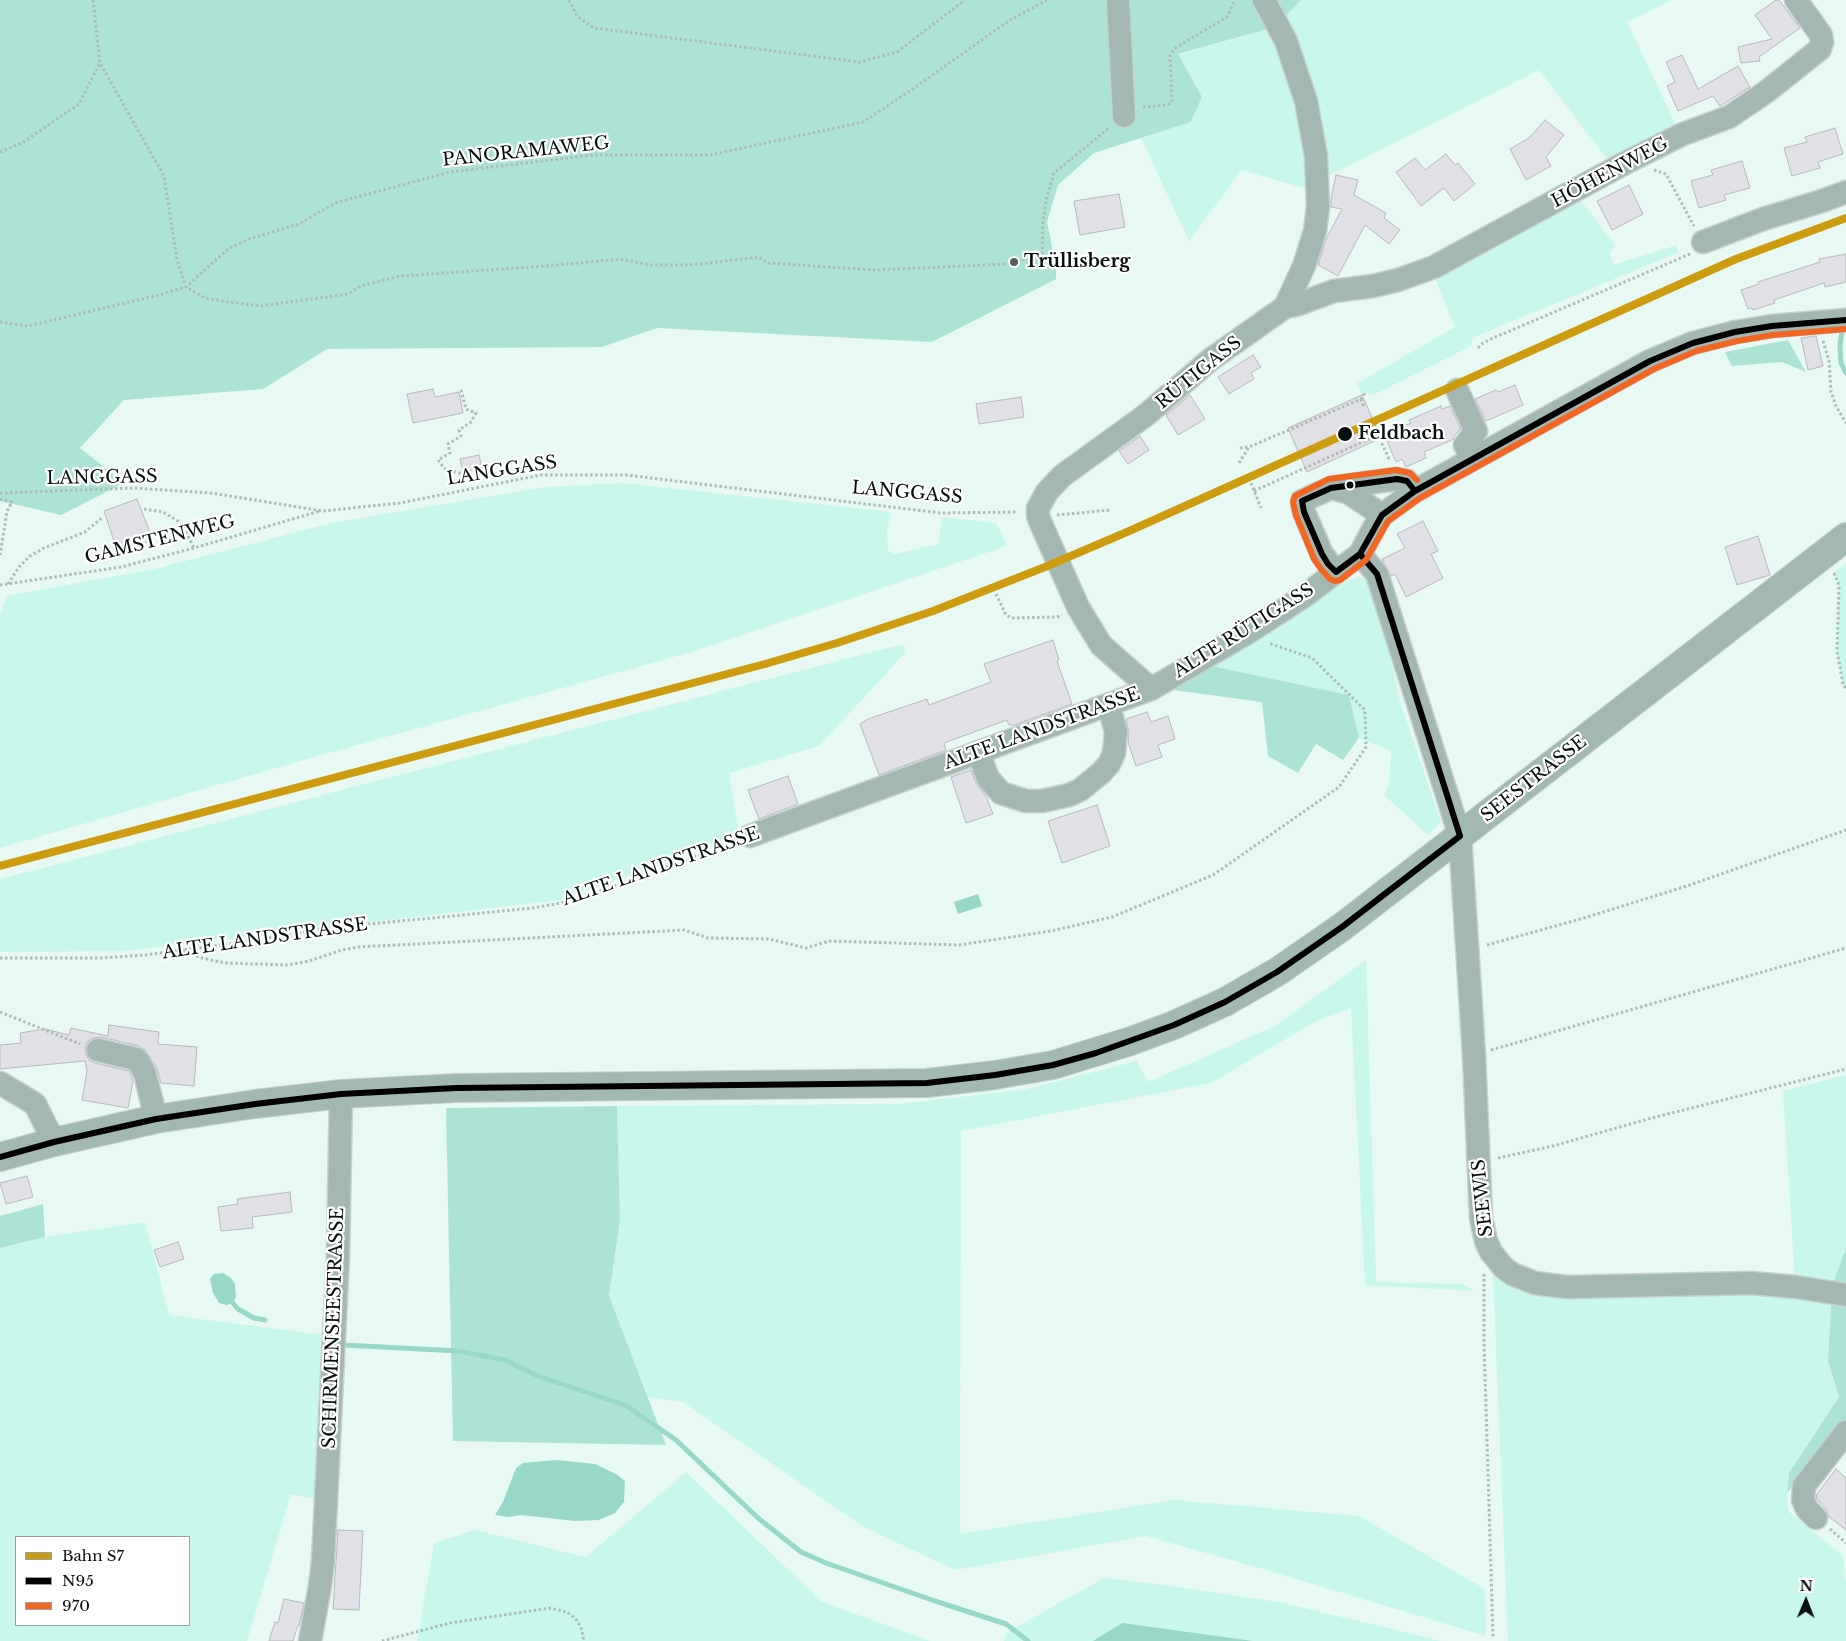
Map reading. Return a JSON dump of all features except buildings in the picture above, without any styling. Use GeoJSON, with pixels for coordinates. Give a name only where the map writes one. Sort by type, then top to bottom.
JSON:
{"type":"FeatureCollection","features":[{"type":"Feature","properties":{"kind":"main road","name":"SEESTRASSE"},"geometry":{"type":"LineString","coordinates":[[0,1157],[54,1142],[156,1119],[255,1104],[341,1094],[456,1088],[927,1082],[994,1075],[1054,1065],[1131,1041],[1174,1025],[1225,1002],[1277,972],[1342,927],[1836,545]]}},
{"type":"Feature","properties":{"kind":"street"},"geometry":{"type":"LineString","coordinates":[[1118,0],[1124,116]]}},
{"type":"Feature","properties":{"kind":"street","name":"RÜTIGASS"},"geometry":{"type":"LineString","coordinates":[[1043,516],[1047,492],[1062,476],[1146,415],[1210,360],[1284,307],[1304,266],[1315,231],[1318,206],[1316,156],[1306,101],[1286,41],[1264,0]]}},
{"type":"Feature","properties":{"kind":"street","name":"HÖHENWEG"},"geometry":{"type":"LineString","coordinates":[[1284,307],[1296,305],[1334,291],[1373,286],[1398,280],[1434,267],[1625,163],[1683,134],[1729,117],[1766,92],[1820,49],[1822,37],[1796,0]]}},
{"type":"Feature","properties":{"kind":"street"},"geometry":{"type":"LineString","coordinates":[[1703,242],[1763,219],[1846,192]]}},
{"type":"Feature","properties":{"kind":"street"},"geometry":{"type":"LineString","coordinates":[[1304,266],[1334,291]]}},
{"type":"Feature","properties":{"kind":"street"},"geometry":{"type":"LineString","coordinates":[[1336,572],[1322,554],[1304,512],[1302,501],[1331,488],[1406,485],[1473,459],[1629,372],[1671,352],[1717,336],[1735,332],[1831,321]]}},
{"type":"Feature","properties":{"kind":"street"},"geometry":{"type":"LineString","coordinates":[[1457,390],[1476,431],[1465,445],[1473,459]]}},
{"type":"Feature","properties":{"kind":"street"},"geometry":{"type":"LineString","coordinates":[[1360,554],[1382,515],[1406,485]]}},
{"type":"Feature","properties":{"kind":"street"},"geometry":{"type":"LineString","coordinates":[[1331,488],[1349,493],[1382,515]]}},
{"type":"Feature","properties":{"kind":"street"},"geometry":{"type":"LineString","coordinates":[[1043,516],[1072,605],[1101,645],[1112,666],[1151,688]]}},
{"type":"Feature","properties":{"kind":"street","name":"ALTE RÜTIGASS"},"geometry":{"type":"LineString","coordinates":[[1151,688],[1249,632],[1303,597],[1360,554]]}},
{"type":"Feature","properties":{"kind":"street","name":"SEEWIS"},"geometry":{"type":"LineString","coordinates":[[1360,554],[1377,574],[1460,836],[1474,1055],[1481,1218],[1486,1241],[1495,1259],[1512,1274],[1535,1283],[1568,1287],[1751,1282],[1846,1295]]}},
{"type":"Feature","properties":{"kind":"street","name":"ALTE LANDSTRASSE"},"geometry":{"type":"LineString","coordinates":[[750,836],[1151,688]]}},
{"type":"Feature","properties":{"kind":"street"},"geometry":{"type":"LineString","coordinates":[[978,752],[988,778],[1001,793],[1026,801],[1042,801],[1069,795],[1080,790],[1101,773],[1109,764],[1114,753],[1116,731],[1108,705]]}},
{"type":"Feature","properties":{"kind":"street"},"geometry":{"type":"LineString","coordinates":[[98,1050],[139,1062],[145,1074],[156,1119]]}},
{"type":"Feature","properties":{"kind":"street"},"geometry":{"type":"LineString","coordinates":[[0,1083],[35,1104],[54,1142]]}},
{"type":"Feature","properties":{"kind":"street","name":"SCHIRMENSEESTRASSE"},"geometry":{"type":"LineString","coordinates":[[310,1641],[323,1562],[338,1255],[341,1094]]}},
{"type":"Feature","properties":{"kind":"street"},"geometry":{"type":"LineString","coordinates":[[1816,1518],[1807,1509],[1803,1500],[1804,1486],[1846,1432]]}},
{"type":"Feature","properties":{"kind":"path"},"geometry":{"type":"LineString","coordinates":[[93,0],[100,63],[164,176],[177,260],[186,287],[205,298],[261,306],[348,294],[361,286],[400,276],[620,259],[650,265],[685,265],[758,257],[768,263],[874,270],[1007,264],[1029,258],[1042,253],[1043,220],[1047,196],[1054,173],[1135,108],[1167,105],[1172,102],[1170,55],[1174,49],[1227,17],[1235,0]]}},
{"type":"Feature","properties":{"kind":"path"},"geometry":{"type":"LineString","coordinates":[[569,0],[577,16],[594,28],[860,62],[897,52],[965,0]]}},
{"type":"Feature","properties":{"kind":"path","name":"PANORAMAWEG"},"geometry":{"type":"LineString","coordinates":[[0,322],[28,326],[186,287],[228,249],[249,239],[299,224],[335,202],[450,172],[592,155],[710,155],[863,122],[1010,20],[1047,0]]}},
{"type":"Feature","properties":{"kind":"path"},"geometry":{"type":"LineString","coordinates":[[0,152],[22,143],[79,104],[100,63]]}},
{"type":"Feature","properties":{"kind":"path"},"geometry":{"type":"LineString","coordinates":[[1478,348],[1491,339],[1702,249],[1703,242],[1666,174],[1652,169]]}},
{"type":"Feature","properties":{"kind":"path"},"geometry":{"type":"LineString","coordinates":[[1831,321],[1821,337],[1829,361],[1831,392],[1836,406],[1846,423]]}},
{"type":"Feature","properties":{"kind":"path"},"geometry":{"type":"LineString","coordinates":[[461,390],[466,409],[476,413],[471,422],[459,430],[461,436],[448,444],[450,453],[438,460],[445,469],[462,474],[473,472]]}},
{"type":"Feature","properties":{"kind":"path"},"geometry":{"type":"LineString","coordinates":[[1240,448],[1249,447],[1361,399],[1365,393]]}},
{"type":"Feature","properties":{"kind":"path"},"geometry":{"type":"LineString","coordinates":[[1361,399],[1364,407]]}},
{"type":"Feature","properties":{"kind":"path"},"geometry":{"type":"LineString","coordinates":[[1254,491],[1378,435],[1406,485]]}},
{"type":"Feature","properties":{"kind":"path"},"geometry":{"type":"LineString","coordinates":[[1239,463],[1249,447]]}},
{"type":"Feature","properties":{"kind":"path","name":"LANGGASS"},"geometry":{"type":"LineString","coordinates":[[0,493],[134,488],[211,494],[323,510],[400,503],[541,475],[626,474],[941,513],[1021,512],[1043,516],[1111,510]]}},
{"type":"Feature","properties":{"kind":"path"},"geometry":{"type":"LineString","coordinates":[[1251,482],[1261,508]]}},
{"type":"Feature","properties":{"kind":"path"},"geometry":{"type":"LineString","coordinates":[[0,499],[12,502],[7,511],[0,555]]}},
{"type":"Feature","properties":{"kind":"path"},"geometry":{"type":"LineString","coordinates":[[144,509],[163,512],[178,521],[194,548]]}},
{"type":"Feature","properties":{"kind":"path","name":"GAMSTENWEG"},"geometry":{"type":"LineString","coordinates":[[0,585],[121,567],[194,548],[323,510]]}},
{"type":"Feature","properties":{"kind":"path"},"geometry":{"type":"LineString","coordinates":[[8,585],[19,567],[30,556],[44,548],[85,532],[104,517]]}},
{"type":"Feature","properties":{"kind":"path"},"geometry":{"type":"LineString","coordinates":[[1836,545],[1839,585],[1837,650],[1843,684],[1846,689]]}},
{"type":"Feature","properties":{"kind":"path"},"geometry":{"type":"LineString","coordinates":[[996,594],[1006,615],[1012,618],[1057,617],[1072,605]]}},
{"type":"Feature","properties":{"kind":"path"},"geometry":{"type":"LineString","coordinates":[[182,951],[225,963],[288,965],[358,947],[684,930],[708,938],[769,940],[806,948],[830,941],[959,945],[1051,931],[1112,917],[1214,875],[1339,787],[1366,747],[1365,710],[1312,658],[1262,641]]}},
{"type":"Feature","properties":{"kind":"path"},"geometry":{"type":"LineString","coordinates":[[1467,951],[1584,918],[1687,886],[1846,830]]}},
{"type":"Feature","properties":{"kind":"path","name":"ALTE LANDSTRASSE"},"geometry":{"type":"LineString","coordinates":[[0,958],[101,958],[182,951],[330,928],[449,917],[558,904],[597,892],[750,836]]}},
{"type":"Feature","properties":{"kind":"path"},"geometry":{"type":"LineString","coordinates":[[1474,1055],[1846,948]]}},
{"type":"Feature","properties":{"kind":"path"},"geometry":{"type":"LineString","coordinates":[[0,1012],[66,1039]]}},
{"type":"Feature","properties":{"kind":"path"},"geometry":{"type":"LineString","coordinates":[[1478,1162],[1553,1146],[1648,1119],[1846,1069]]}},
{"type":"Feature","properties":{"kind":"path"},"geometry":{"type":"LineString","coordinates":[[1486,1241],[1483,1290],[1493,1637]]}},
{"type":"Feature","properties":{"kind":"path"},"geometry":{"type":"LineString","coordinates":[[382,1641],[457,1622],[550,1608],[567,1612],[575,1618],[581,1627],[584,1641]]}},
{"type":"Feature","properties":{"kind":"shaded area"},"geometry":{"type":"Polygon","coordinates":[[[0,0],[1300,1],[1275,27],[1178,54],[1202,97],[1191,122],[1094,153],[1058,185],[1047,222],[1056,266],[1056,279],[932,342],[657,328],[602,347],[327,349],[263,389],[124,400],[80,448],[124,483],[61,515],[0,501],[0,0]]]}},
{"type":"Feature","properties":{"kind":"shaded area"},"geometry":{"type":"Polygon","coordinates":[[[1300,0],[1671,0],[1627,22],[1675,123],[1673,132],[1611,164],[1539,70],[1322,179],[1310,190],[1242,170],[1189,241],[1141,138],[1191,122],[1202,98],[1178,55],[1275,27],[1300,0]]]}},
{"type":"Feature","properties":{"kind":"shaded area"},"geometry":{"type":"Polygon","coordinates":[[[1577,196],[1615,245],[1610,254],[1613,265],[1677,245],[1677,253],[1472,338],[1471,346],[1373,395],[1362,393],[1356,384],[1455,327],[1433,272],[1577,196]]]}},
{"type":"Feature","properties":{"kind":"shaded area"},"geometry":{"type":"Polygon","coordinates":[[[1788,340],[1806,372],[1782,362],[1732,366],[1725,352],[1788,340]]]}},
{"type":"Feature","properties":{"kind":"shaded area"},"geometry":{"type":"Polygon","coordinates":[[[622,483],[891,512],[887,530],[888,551],[895,554],[939,544],[942,517],[996,523],[1007,546],[688,653],[300,761],[0,848],[0,616],[6,596],[155,569],[331,523],[545,487],[622,483]]]}},
{"type":"Feature","properties":{"kind":"shaded area"},"geometry":{"type":"Polygon","coordinates":[[[1846,563],[1846,689],[1843,684],[1837,651],[1839,585],[1834,572],[1846,563]]]}},
{"type":"Feature","properties":{"kind":"shaded area"},"geometry":{"type":"Polygon","coordinates":[[[1359,577],[1365,579],[1372,588],[1380,610],[1400,702],[1441,822],[1428,835],[1384,795],[1389,784],[1391,751],[1359,738],[1349,695],[1207,665],[1254,639],[1348,580],[1359,577]]]}},
{"type":"Feature","properties":{"kind":"shaded area"},"geometry":{"type":"Polygon","coordinates":[[[903,644],[906,652],[819,746],[729,773],[739,834],[561,900],[124,951],[0,952],[0,879],[903,644]]]}},
{"type":"Feature","properties":{"kind":"shaded area"},"geometry":{"type":"Polygon","coordinates":[[[1207,665],[1349,695],[1359,738],[1343,760],[1316,744],[1298,773],[1268,756],[1262,702],[1166,689],[1207,665]]]}},
{"type":"Feature","properties":{"kind":"shaded area"},"geometry":{"type":"Polygon","coordinates":[[[978,894],[982,906],[958,914],[954,902],[978,894]]]}},
{"type":"Feature","properties":{"kind":"shaded area"},"geometry":{"type":"Polygon","coordinates":[[[1366,960],[1376,1282],[1462,1284],[1475,1291],[1365,1285],[1351,1008],[1318,1020],[1211,1083],[961,1131],[960,1534],[1174,1500],[1359,1516],[1485,1589],[1486,1636],[1146,1536],[955,1570],[862,1526],[683,1402],[648,1397],[609,1296],[620,1220],[617,1106],[897,1104],[1023,1090],[1137,1061],[1148,1082],[1275,1026],[1366,960]]]}},
{"type":"Feature","properties":{"kind":"shaded area"},"geometry":{"type":"Polygon","coordinates":[[[1846,1075],[1846,1248],[1832,1286],[1795,1280],[1783,1091],[1846,1075]]]}},
{"type":"Feature","properties":{"kind":"shaded area"},"geometry":{"type":"Polygon","coordinates":[[[617,1106],[620,1220],[609,1296],[666,1445],[453,1441],[446,1108],[617,1106]]]}},
{"type":"Feature","properties":{"kind":"shaded area"},"geometry":{"type":"Polygon","coordinates":[[[43,1204],[45,1237],[0,1248],[0,1216],[43,1204]]]}},
{"type":"Feature","properties":{"kind":"shaded area"},"geometry":{"type":"Polygon","coordinates":[[[145,1222],[169,1315],[325,1335],[318,1500],[291,1494],[247,1641],[0,1641],[0,1248],[45,1237],[145,1222]]]}},
{"type":"Feature","properties":{"kind":"shaded area"},"geometry":{"type":"Polygon","coordinates":[[[1846,1248],[1846,1422],[1787,1493],[1789,1473],[1839,1397],[1828,1361],[1832,1286],[1846,1248]]]}},
{"type":"Feature","properties":{"kind":"shaded area"},"geometry":{"type":"Polygon","coordinates":[[[223,1273],[231,1278],[235,1284],[236,1297],[233,1303],[226,1305],[219,1303],[213,1293],[210,1279],[214,1274],[223,1273]]]}},
{"type":"Feature","properties":{"kind":"shaded area"},"geometry":{"type":"Polygon","coordinates":[[[1493,1275],[1534,1292],[1758,1293],[1831,1300],[1828,1361],[1839,1397],[1789,1473],[1787,1493],[1788,1511],[1843,1556],[1846,1583],[1846,1641],[1508,1641],[1493,1275]]]}},
{"type":"Feature","properties":{"kind":"shaded area"},"geometry":{"type":"Polygon","coordinates":[[[556,1460],[595,1464],[616,1474],[625,1481],[624,1502],[615,1513],[599,1520],[575,1521],[521,1515],[509,1517],[495,1515],[503,1502],[516,1468],[523,1463],[556,1460]]]}},
{"type":"Feature","properties":{"kind":"shaded area"},"geometry":{"type":"Polygon","coordinates":[[[686,1472],[822,1602],[930,1641],[417,1641],[434,1543],[474,1530],[586,1557],[686,1472]]]}},
{"type":"Feature","properties":{"kind":"shaded area"},"geometry":{"type":"Polygon","coordinates":[[[1104,1578],[1284,1603],[1441,1641],[1004,1641],[1006,1633],[1104,1578]]]}},
{"type":"Feature","properties":{"kind":"shaded area"},"geometry":{"type":"Polygon","coordinates":[[[1122,1623],[1253,1641],[1093,1641],[1122,1623]]]}},
{"type":"Feature","properties":{"kind":"waterway","name":"Feldbach"},"geometry":{"type":"LineString","coordinates":[[1842,331],[1840,345],[1841,363],[1846,373]]}},
{"type":"Feature","properties":{"kind":"waterway"},"geometry":{"type":"LineString","coordinates":[[233,1303],[238,1309],[254,1318],[265,1320]]}},
{"type":"Feature","properties":{"kind":"waterway"},"geometry":{"type":"LineString","coordinates":[[344,1345],[458,1351],[505,1360],[538,1376],[625,1405],[676,1440],[758,1518],[801,1552],[826,1563],[1006,1624],[1028,1641]]}},
{"type":"Feature","properties":{"kind":"rail line","name":"S7"},"geometry":{"type":"LineString","coordinates":[[0,866],[765,664],[837,643],[933,611],[1127,532],[1736,259],[1846,218]]}},
{"type":"Feature","properties":{"kind":"transit line","name":"N95"},"geometry":{"type":"LineString","coordinates":[[1415,491],[1650,361],[1693,343],[1735,332],[1772,326],[1846,320]]}},
{"type":"Feature","properties":{"kind":"transit line","name":"970"},"geometry":{"type":"LineString","coordinates":[[1417,480],[1410,473],[1396,470],[1329,479],[1295,496],[1293,502],[1296,515],[1314,559],[1330,579],[1340,580],[1366,560],[1388,521],[1420,498],[1654,369],[1696,351],[1737,341],[1773,335],[1846,329]]}},
{"type":"Feature","properties":{"kind":"transit line","name":"N95"},"geometry":{"type":"LineString","coordinates":[[1397,479],[1407,481],[1415,491],[1382,515],[1360,554],[1336,572],[1322,554],[1304,512],[1302,501],[1331,488],[1397,479]]}},
{"type":"Feature","properties":{"kind":"transit line","name":"N95"},"geometry":{"type":"LineString","coordinates":[[0,1157],[54,1142],[156,1119],[255,1104],[341,1094],[456,1088],[927,1083],[995,1075],[1053,1065],[1096,1053],[1174,1025],[1225,1002],[1277,972],[1342,927],[1460,836],[1377,574],[1360,554]]}},
{"type":"Feature","properties":{"kind":"place","name":"Trüllisberg"},"geometry":{"type":"Point","coordinates":[1014,262]}},
{"type":"Feature","properties":{"kind":"place","name":"Feldbach"},"geometry":{"type":"Point","coordinates":[1345,434]}}]}
